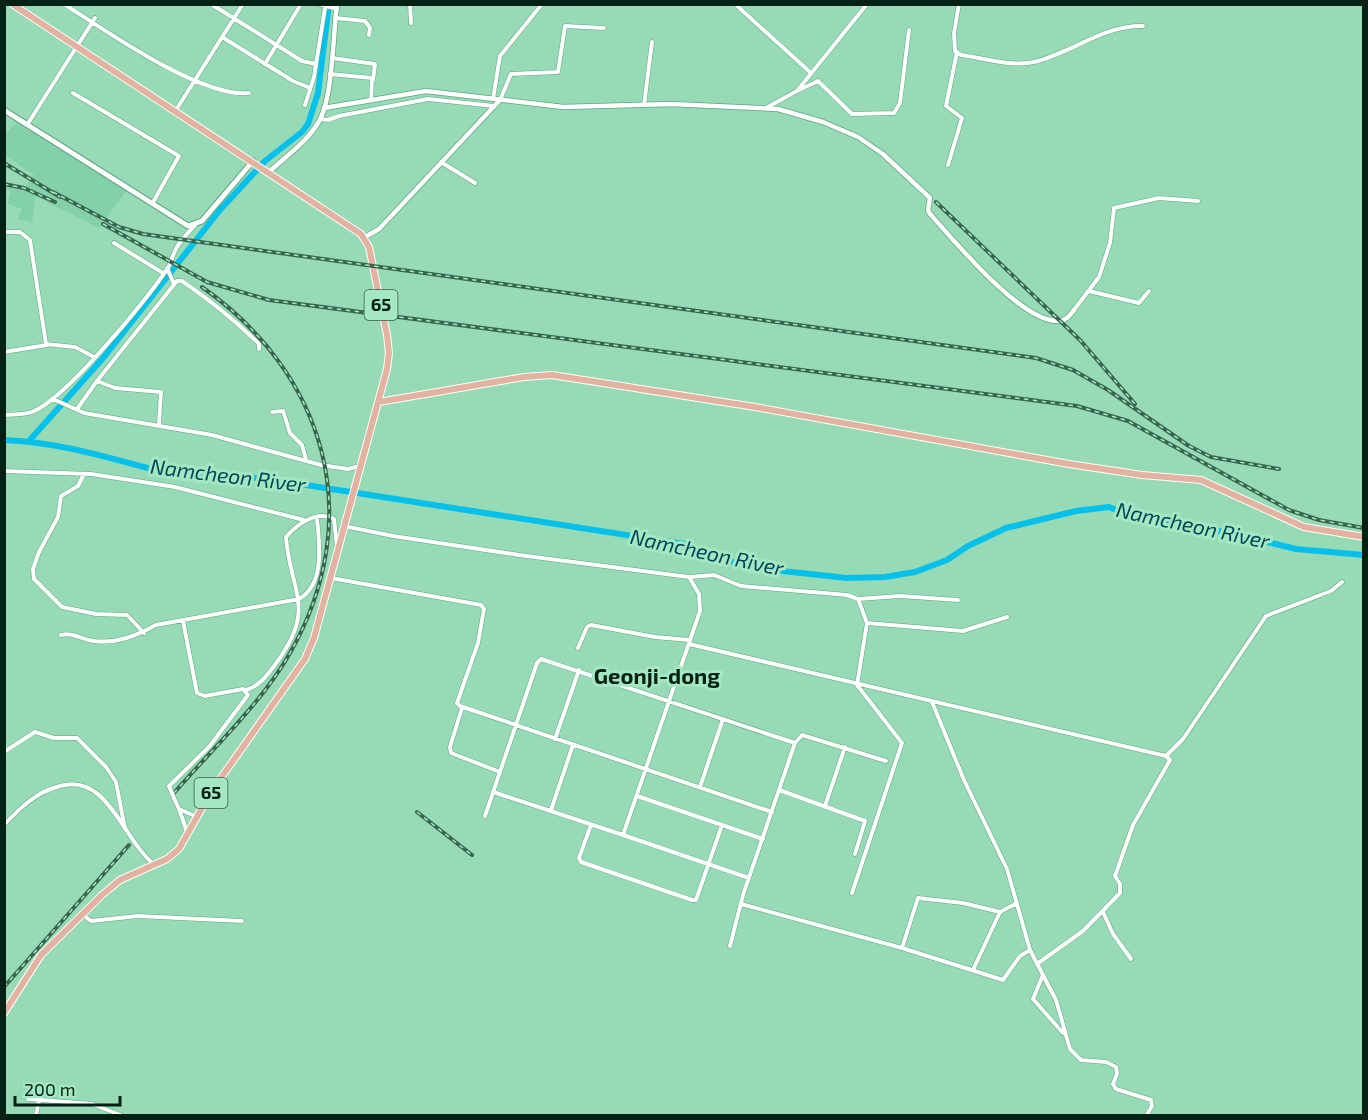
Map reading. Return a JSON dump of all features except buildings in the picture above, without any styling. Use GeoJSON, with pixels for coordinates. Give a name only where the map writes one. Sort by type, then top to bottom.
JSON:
{"type":"FeatureCollection","features":[{"type":"Feature","properties":{"kind":"main road"},"geometry":{"type":"LineString","coordinates":[[12,4],[176,110],[365,237]]}},
{"type":"Feature","properties":{"kind":"main road"},"geometry":{"type":"LineString","coordinates":[[4,110],[184,225],[195,225],[205,218],[254,162]]}},
{"type":"Feature","properties":{"kind":"main road","name":"65"},"geometry":{"type":"LineString","coordinates":[[4,1013],[41,956],[115,883],[176,853],[211,792],[308,654],[379,402],[389,353],[374,266],[365,237]]}},
{"type":"Feature","properties":{"kind":"main road"},"geometry":{"type":"LineString","coordinates":[[379,402],[524,377],[552,375],[754,407],[1069,464],[1142,475],[1201,480],[1304,527],[1364,537]]}},
{"type":"Feature","properties":{"kind":"main road"},"geometry":{"type":"LineString","coordinates":[[383,386],[397,399]]}},
{"type":"Feature","properties":{"kind":"street"},"geometry":{"type":"LineString","coordinates":[[64,4],[195,80],[223,91],[249,93]]}},
{"type":"Feature","properties":{"kind":"street"},"geometry":{"type":"LineString","coordinates":[[211,4],[302,61],[316,64]]}},
{"type":"Feature","properties":{"kind":"street"},"geometry":{"type":"LineString","coordinates":[[176,110],[243,4]]}},
{"type":"Feature","properties":{"kind":"street"},"geometry":{"type":"LineString","coordinates":[[265,64],[301,4]]}},
{"type":"Feature","properties":{"kind":"street"},"geometry":{"type":"LineString","coordinates":[[272,174],[321,119],[330,74],[336,18],[335,7],[325,8],[319,4]]}},
{"type":"Feature","properties":{"kind":"street"},"geometry":{"type":"LineString","coordinates":[[410,4],[411,23]]}},
{"type":"Feature","properties":{"kind":"street"},"geometry":{"type":"LineString","coordinates":[[493,104],[500,56],[542,4]]}},
{"type":"Feature","properties":{"kind":"street"},"geometry":{"type":"LineString","coordinates":[[735,4],[811,72]]}},
{"type":"Feature","properties":{"kind":"street"},"geometry":{"type":"LineString","coordinates":[[797,91],[867,4]]}},
{"type":"Feature","properties":{"kind":"street"},"geometry":{"type":"LineString","coordinates":[[948,165],[962,118],[946,106],[957,52],[954,33],[959,4]]}},
{"type":"Feature","properties":{"kind":"street"},"geometry":{"type":"LineString","coordinates":[[305,105],[316,64],[325,8]]}},
{"type":"Feature","properties":{"kind":"street"},"geometry":{"type":"LineString","coordinates":[[336,18],[365,21],[370,28],[369,35]]}},
{"type":"Feature","properties":{"kind":"street"},"geometry":{"type":"LineString","coordinates":[[27,125],[94,20]]}},
{"type":"Feature","properties":{"kind":"street"},"geometry":{"type":"LineString","coordinates":[[499,101],[511,75],[558,72],[565,26],[604,28]]}},
{"type":"Feature","properties":{"kind":"street"},"geometry":{"type":"LineString","coordinates":[[957,52],[1011,64],[1033,62],[1117,28],[1143,26]]}},
{"type":"Feature","properties":{"kind":"street"},"geometry":{"type":"LineString","coordinates":[[765,109],[818,81],[852,114],[894,113],[899,107],[909,30]]}},
{"type":"Feature","properties":{"kind":"street"},"geometry":{"type":"LineString","coordinates":[[222,37],[293,81],[310,88]]}},
{"type":"Feature","properties":{"kind":"street"},"geometry":{"type":"LineString","coordinates":[[644,106],[652,42]]}},
{"type":"Feature","properties":{"kind":"street"},"geometry":{"type":"LineString","coordinates":[[331,58],[375,64],[371,100]]}},
{"type":"Feature","properties":{"kind":"street"},"geometry":{"type":"LineString","coordinates":[[330,74],[373,80]]}},
{"type":"Feature","properties":{"kind":"street"},"geometry":{"type":"LineString","coordinates":[[324,108],[435,91],[493,104]]}},
{"type":"Feature","properties":{"kind":"street"},"geometry":{"type":"LineString","coordinates":[[73,93],[179,156],[151,205]]}},
{"type":"Feature","properties":{"kind":"street"},"geometry":{"type":"LineString","coordinates":[[393,96],[394,105]]}},
{"type":"Feature","properties":{"kind":"street"},"geometry":{"type":"LineString","coordinates":[[321,119],[328,120],[432,99],[493,104]]}},
{"type":"Feature","properties":{"kind":"street"},"geometry":{"type":"LineString","coordinates":[[365,237],[379,229],[493,104],[499,101],[574,108],[671,104],[778,109],[823,122],[867,142],[930,198],[928,210],[930,214],[1017,305],[1037,316],[1060,321],[1068,318],[1099,278],[1108,250],[1114,208],[1159,198],[1198,201]]}},
{"type":"Feature","properties":{"kind":"street"},"geometry":{"type":"LineString","coordinates":[[441,162],[475,183]]}},
{"type":"Feature","properties":{"kind":"street"},"geometry":{"type":"LineString","coordinates":[[4,415],[31,413],[55,400],[94,357],[167,268],[181,240],[195,225]]}},
{"type":"Feature","properties":{"kind":"street"},"geometry":{"type":"LineString","coordinates":[[4,232],[20,232],[30,240],[48,345]]}},
{"type":"Feature","properties":{"kind":"street"},"geometry":{"type":"LineString","coordinates":[[114,243],[163,273]]}},
{"type":"Feature","properties":{"kind":"street"},"geometry":{"type":"LineString","coordinates":[[167,268],[174,284]]}},
{"type":"Feature","properties":{"kind":"street"},"geometry":{"type":"LineString","coordinates":[[76,410],[174,284],[182,281],[213,303],[259,344],[259,349]]}},
{"type":"Feature","properties":{"kind":"street"},"geometry":{"type":"LineString","coordinates":[[1089,291],[1138,303],[1149,291]]}},
{"type":"Feature","properties":{"kind":"street"},"geometry":{"type":"LineString","coordinates":[[4,352],[48,345],[75,347],[94,357]]}},
{"type":"Feature","properties":{"kind":"street"},"geometry":{"type":"LineString","coordinates":[[97,381],[115,388],[160,392],[159,424]]}},
{"type":"Feature","properties":{"kind":"street"},"geometry":{"type":"LineString","coordinates":[[55,400],[96,416],[159,424],[339,469],[361,466]]}},
{"type":"Feature","properties":{"kind":"street"},"geometry":{"type":"LineString","coordinates":[[272,412],[283,411],[293,439],[304,448],[306,460]]}},
{"type":"Feature","properties":{"kind":"street"},"geometry":{"type":"LineString","coordinates":[[4,471],[84,474],[175,487],[304,520],[326,516],[334,519],[337,546]]}},
{"type":"Feature","properties":{"kind":"street"},"geometry":{"type":"LineString","coordinates":[[84,474],[78,486],[61,496],[56,523],[35,562],[34,579],[57,604],[96,614],[127,615],[144,633]]}},
{"type":"Feature","properties":{"kind":"street"},"geometry":{"type":"LineString","coordinates":[[61,634],[69,633],[102,641],[125,639],[144,633],[156,625],[299,599],[311,588],[317,571],[320,556],[317,518]]}},
{"type":"Feature","properties":{"kind":"street"},"geometry":{"type":"LineString","coordinates":[[183,620],[197,693],[205,696],[246,690],[258,685],[286,648],[297,623],[299,599],[286,537],[304,520]]}},
{"type":"Feature","properties":{"kind":"street"},"geometry":{"type":"LineString","coordinates":[[343,526],[496,552],[689,577],[714,575],[741,586],[847,595],[858,599],[900,596],[958,600]]}},
{"type":"Feature","properties":{"kind":"street"},"geometry":{"type":"LineString","coordinates":[[623,835],[700,611],[700,600],[689,577]]}},
{"type":"Feature","properties":{"kind":"street"},"geometry":{"type":"LineString","coordinates":[[330,578],[481,605],[484,609],[478,643],[458,703],[462,708],[772,812]]}},
{"type":"Feature","properties":{"kind":"street"},"geometry":{"type":"LineString","coordinates":[[1166,756],[1183,739],[1266,616],[1331,591],[1342,582]]}},
{"type":"Feature","properties":{"kind":"street"},"geometry":{"type":"LineString","coordinates":[[852,892],[902,743],[857,685],[867,623],[858,599]]}},
{"type":"Feature","properties":{"kind":"street"},"geometry":{"type":"LineString","coordinates":[[867,623],[963,631],[1007,617]]}},
{"type":"Feature","properties":{"kind":"street"},"geometry":{"type":"LineString","coordinates":[[578,648],[591,625],[689,642],[857,685],[1166,756],[1170,760],[1169,763],[1142,807],[1127,838],[1115,876],[1120,884],[1120,893],[1103,912],[1070,941],[1037,964]]}},
{"type":"Feature","properties":{"kind":"street"},"geometry":{"type":"LineString","coordinates":[[485,816],[539,661],[545,658],[795,743]]}},
{"type":"Feature","properties":{"kind":"street"},"geometry":{"type":"LineString","coordinates":[[555,739],[579,670]]}},
{"type":"Feature","properties":{"kind":"street"},"geometry":{"type":"LineString","coordinates":[[188,834],[169,786],[209,747],[235,715],[248,695],[246,690]]}},
{"type":"Feature","properties":{"kind":"street"},"geometry":{"type":"LineString","coordinates":[[932,702],[964,780],[1006,869],[1030,950],[1056,1000],[1068,1042]]}},
{"type":"Feature","properties":{"kind":"street"},"geometry":{"type":"LineString","coordinates":[[462,708],[450,747],[451,753],[500,772]]}},
{"type":"Feature","properties":{"kind":"street"},"geometry":{"type":"LineString","coordinates":[[700,788],[723,719]]}},
{"type":"Feature","properties":{"kind":"street"},"geometry":{"type":"LineString","coordinates":[[4,752],[35,732],[50,738],[73,736],[80,740],[106,767],[119,787],[126,833]]}},
{"type":"Feature","properties":{"kind":"street"},"geometry":{"type":"LineString","coordinates":[[730,946],[749,878],[795,743],[802,735],[886,761]]}},
{"type":"Feature","properties":{"kind":"street"},"geometry":{"type":"LineString","coordinates":[[550,810],[573,745]]}},
{"type":"Feature","properties":{"kind":"street"},"geometry":{"type":"LineString","coordinates":[[825,806],[845,747]]}},
{"type":"Feature","properties":{"kind":"street"},"geometry":{"type":"LineString","coordinates":[[4,825],[40,793],[71,782],[96,790],[126,833],[146,858],[155,865]]}},
{"type":"Feature","properties":{"kind":"street"},"geometry":{"type":"LineString","coordinates":[[779,790],[865,821],[855,854]]}},
{"type":"Feature","properties":{"kind":"street"},"geometry":{"type":"LineString","coordinates":[[493,792],[749,878]]}},
{"type":"Feature","properties":{"kind":"street"},"geometry":{"type":"LineString","coordinates":[[637,796],[763,839]]}},
{"type":"Feature","properties":{"kind":"street"},"geometry":{"type":"LineString","coordinates":[[179,809],[197,818]]}},
{"type":"Feature","properties":{"kind":"street"},"geometry":{"type":"LineString","coordinates":[[591,825],[579,860],[634,881],[695,900],[722,825]]}},
{"type":"Feature","properties":{"kind":"street"},"geometry":{"type":"LineString","coordinates":[[902,948],[918,898],[963,903],[1000,912]]}},
{"type":"Feature","properties":{"kind":"street"},"geometry":{"type":"LineString","coordinates":[[741,904],[902,948],[1003,980],[1020,956],[1030,950]]}},
{"type":"Feature","properties":{"kind":"street"},"geometry":{"type":"LineString","coordinates":[[973,970],[1000,912],[1015,904]]}},
{"type":"Feature","properties":{"kind":"street"},"geometry":{"type":"LineString","coordinates":[[1103,912],[1114,937],[1131,959]]}},
{"type":"Feature","properties":{"kind":"street"},"geometry":{"type":"LineString","coordinates":[[82,914],[91,921],[138,916],[242,921]]}},
{"type":"Feature","properties":{"kind":"street"},"geometry":{"type":"LineString","coordinates":[[1042,976],[1033,999],[1061,1030],[1077,1058],[1088,1062],[1108,1062],[1116,1067],[1117,1074],[1113,1084],[1116,1089],[1151,1100],[1152,1106],[1146,1116]]}},
{"type":"Feature","properties":{"kind":"street"},"geometry":{"type":"LineString","coordinates":[[28,1099],[92,1104],[123,1116]]}},
{"type":"Feature","properties":{"kind":"street"},"geometry":{"type":"LineString","coordinates":[[36,1116],[39,1100]]}},
{"type":"Feature","properties":{"kind":"shaded area"},"geometry":{"type":"Polygon","coordinates":[[[18,122],[126,191],[99,228],[35,196],[32,223],[18,219],[22,209],[8,204],[11,191],[5,189],[6,185],[24,189],[34,175],[5,155],[5,134],[18,122]]]}},
{"type":"Feature","properties":{"kind":"waterway"},"geometry":{"type":"LineString","coordinates":[[29,441],[104,357],[219,211],[265,161],[302,132],[308,124],[318,93],[329,4]]}},
{"type":"Feature","properties":{"kind":"waterway","name":"Namcheon River"},"geometry":{"type":"LineString","coordinates":[[4,440],[68,448],[181,476],[261,478],[684,544],[747,567],[847,578],[885,577],[915,572],[947,560],[968,546],[1006,528],[1076,511],[1109,507],[1139,519],[1226,532],[1296,549],[1364,555]]}},
{"type":"Feature","properties":{"kind":"railway"},"geometry":{"type":"LineString","coordinates":[[4,163],[60,197]]}},
{"type":"Feature","properties":{"kind":"railway"},"geometry":{"type":"LineString","coordinates":[[4,184],[24,188],[55,202]]}},
{"type":"Feature","properties":{"kind":"railway"},"geometry":{"type":"LineString","coordinates":[[53,192],[119,227],[143,234],[1036,358],[1073,370],[1108,390],[1189,446],[1211,457],[1279,469]]}},
{"type":"Feature","properties":{"kind":"railway"},"geometry":{"type":"LineString","coordinates":[[936,202],[1080,340],[1135,404]]}},
{"type":"Feature","properties":{"kind":"railway"},"geometry":{"type":"LineString","coordinates":[[103,224],[207,282],[269,300],[1077,406],[1128,421],[1289,510],[1319,520],[1364,528]]}},
{"type":"Feature","properties":{"kind":"railway"},"geometry":{"type":"LineString","coordinates":[[174,793],[251,708],[279,672],[290,653],[313,602],[326,551],[329,501],[322,452],[305,406],[279,362],[245,322],[202,287]]}},
{"type":"Feature","properties":{"kind":"railway"},"geometry":{"type":"LineString","coordinates":[[417,812],[472,855]]}},
{"type":"Feature","properties":{"kind":"railway"},"geometry":{"type":"LineString","coordinates":[[4,987],[129,845]]}},
{"type":"Feature","properties":{"kind":"district","name":"Geonji-dong"},"geometry":{"type":"Point","coordinates":[657,676]}}]}
